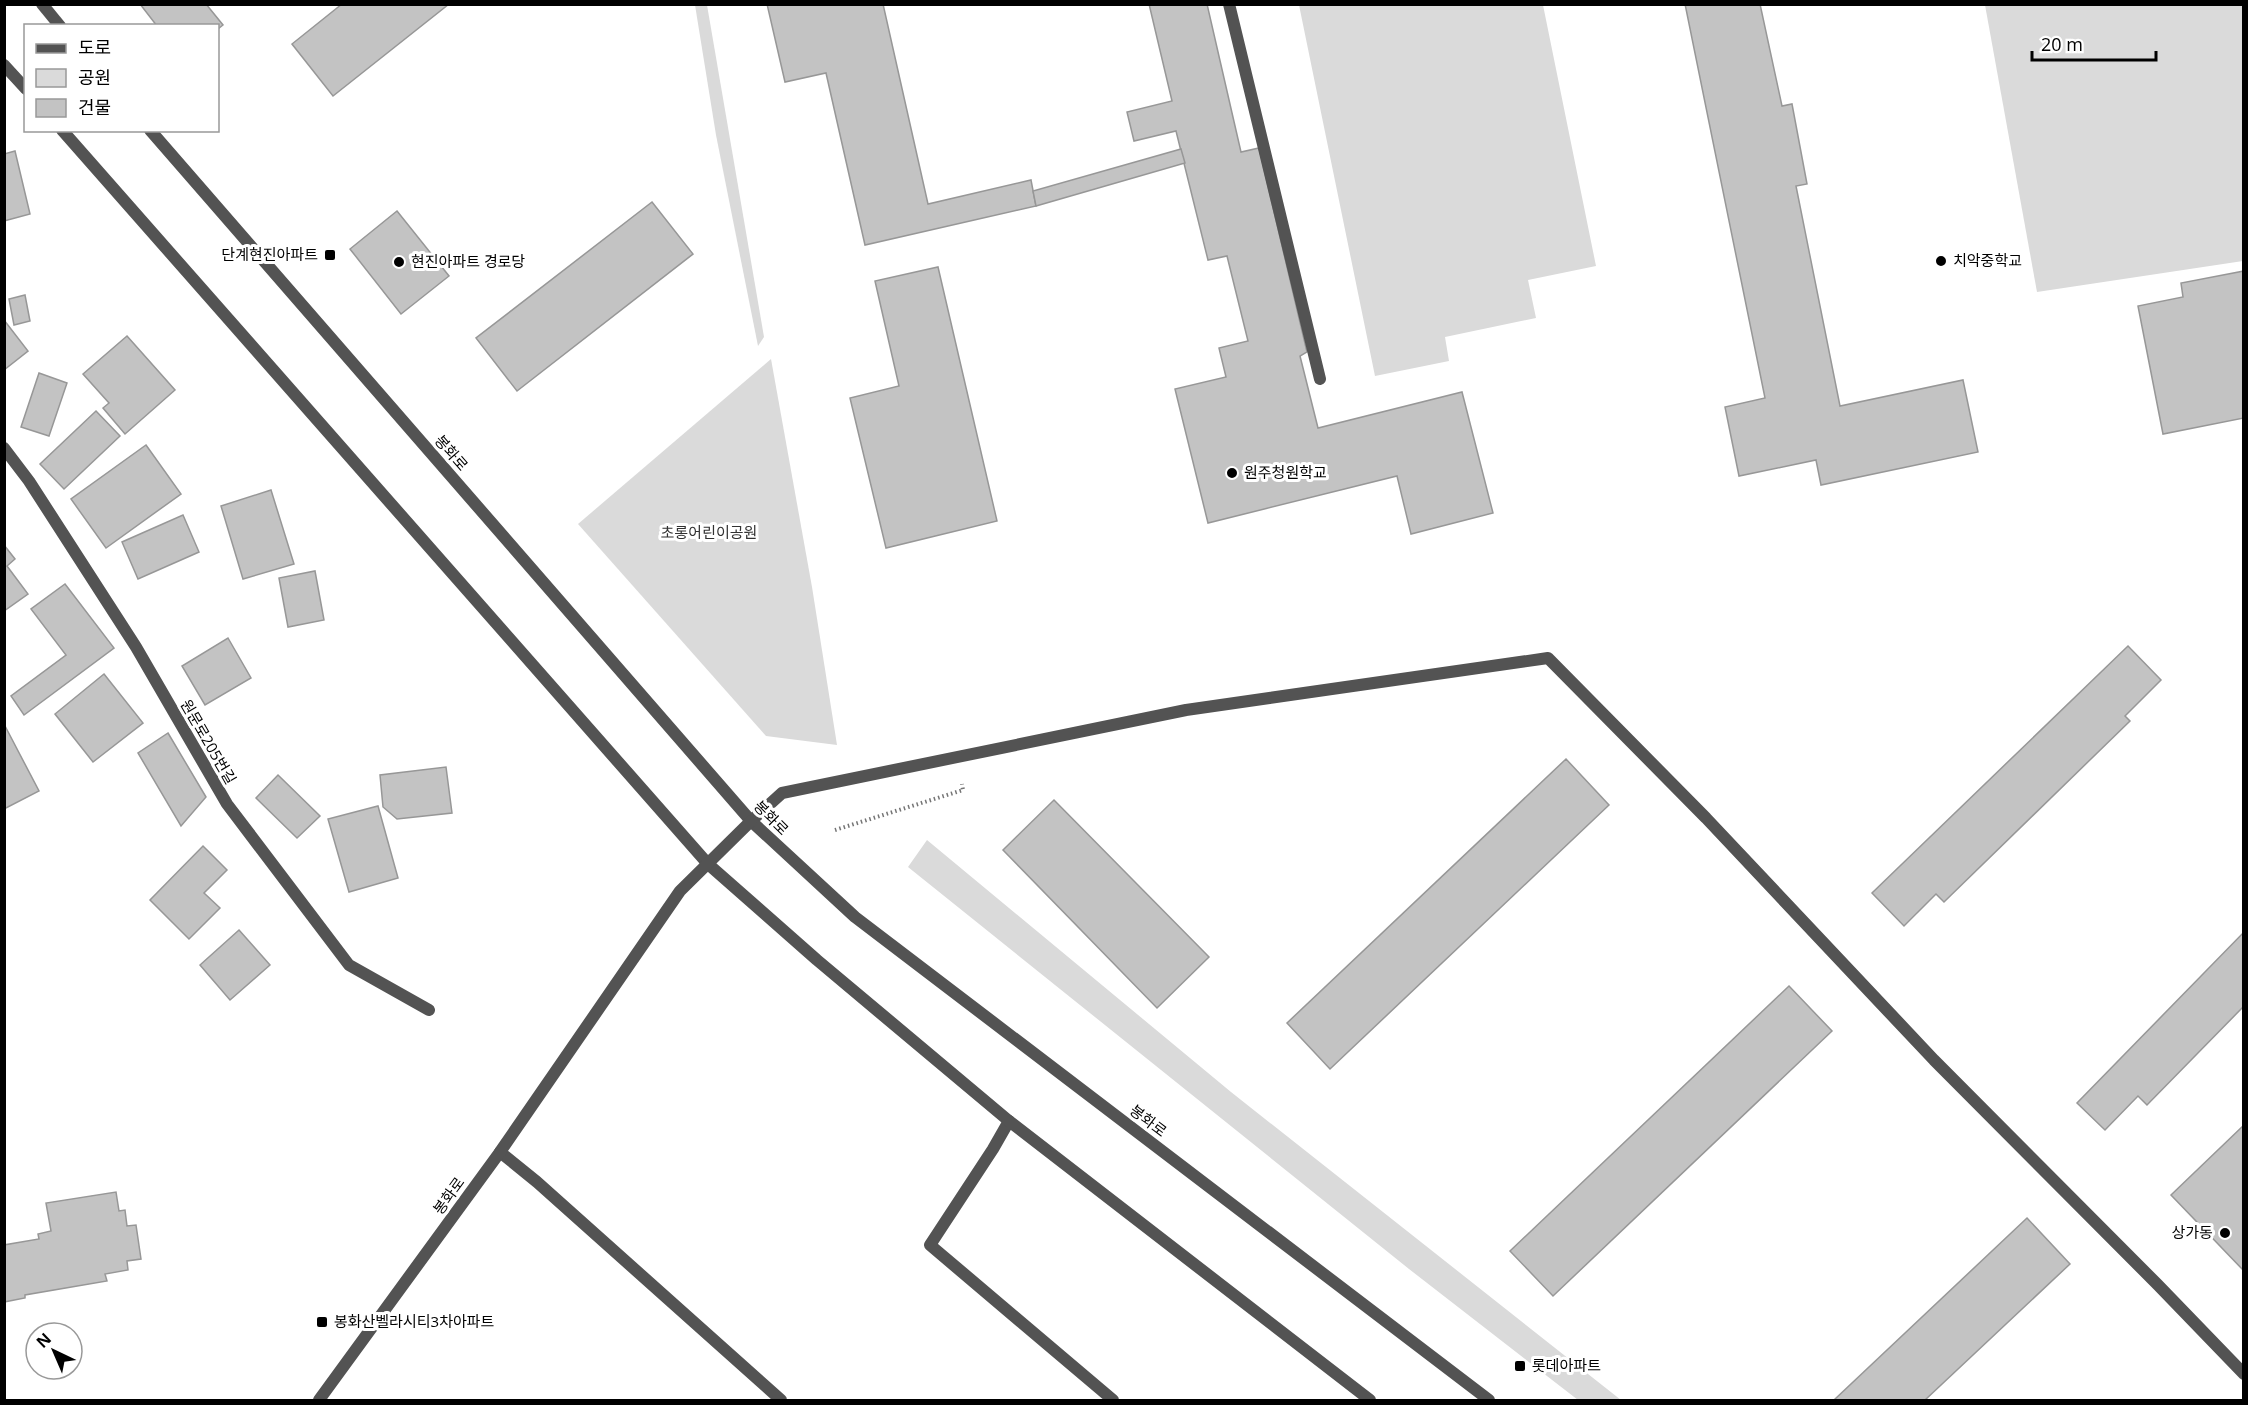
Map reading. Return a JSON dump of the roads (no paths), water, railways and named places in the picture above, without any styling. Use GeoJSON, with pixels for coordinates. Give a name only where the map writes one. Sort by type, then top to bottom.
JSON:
{"type":"FeatureCollection","features":[{"type":"Feature","properties":{"kind":"street"},"geometry":{"type":"LineString","coordinates":[[42,4],[58,24]]}},
{"type":"Feature","properties":{"kind":"street"},"geometry":{"type":"LineString","coordinates":[[1229,4],[1320,379]]}},
{"type":"Feature","properties":{"kind":"street"},"geometry":{"type":"LineString","coordinates":[[4,65],[24,87]]}},
{"type":"Feature","properties":{"kind":"street"},"geometry":{"type":"LineString","coordinates":[[64,132],[708,864],[817,960],[1009,1121],[1370,1401]]}},
{"type":"Feature","properties":{"kind":"street","name":"봉화로"},"geometry":{"type":"LineString","coordinates":[[152,132],[751,820],[855,917],[1489,1401]]}},
{"type":"Feature","properties":{"kind":"street","name":"원문로205번길"},"geometry":{"type":"LineString","coordinates":[[4,448],[29,481],[136,647],[227,804],[320,927],[349,965],[429,1010]]}},
{"type":"Feature","properties":{"kind":"street","name":"봉화로"},"geometry":{"type":"LineString","coordinates":[[319,1401],[500,1152],[680,891],[751,820],[782,793],[1186,710],[1548,658],[1706,818],[1934,1060],[2244,1374]]}},
{"type":"Feature","properties":{"kind":"street"},"geometry":{"type":"LineString","coordinates":[[1009,1121],[930,1245],[1113,1401]]}},
{"type":"Feature","properties":{"kind":"street"},"geometry":{"type":"LineString","coordinates":[[500,1152],[537,1182],[781,1401]]}},
{"type":"Feature","properties":{"kind":"place","name":"단계현진아파트"},"geometry":{"type":"Point","coordinates":[330,255]}},
{"type":"Feature","properties":{"kind":"place","name":"치악중학교"},"geometry":{"type":"Point","coordinates":[1941,261]}},
{"type":"Feature","properties":{"kind":"place","name":"현진아파트 경로당"},"geometry":{"type":"Point","coordinates":[399,262]}},
{"type":"Feature","properties":{"kind":"place","name":"원주청원학교"},"geometry":{"type":"Point","coordinates":[1232,473]}},
{"type":"Feature","properties":{"kind":"place","name":"상가동"},"geometry":{"type":"Point","coordinates":[2225,1233]}},
{"type":"Feature","properties":{"kind":"place","name":"봉화산벨라시티3차아파트"},"geometry":{"type":"Point","coordinates":[322,1322]}},
{"type":"Feature","properties":{"kind":"place","name":"롯데아파트"},"geometry":{"type":"Point","coordinates":[1520,1366]}},
{"type":"Feature","properties":{"kind":"park label","name":"초롱어린이공원"},"geometry":{"type":"Point","coordinates":[709,533]}}]}
